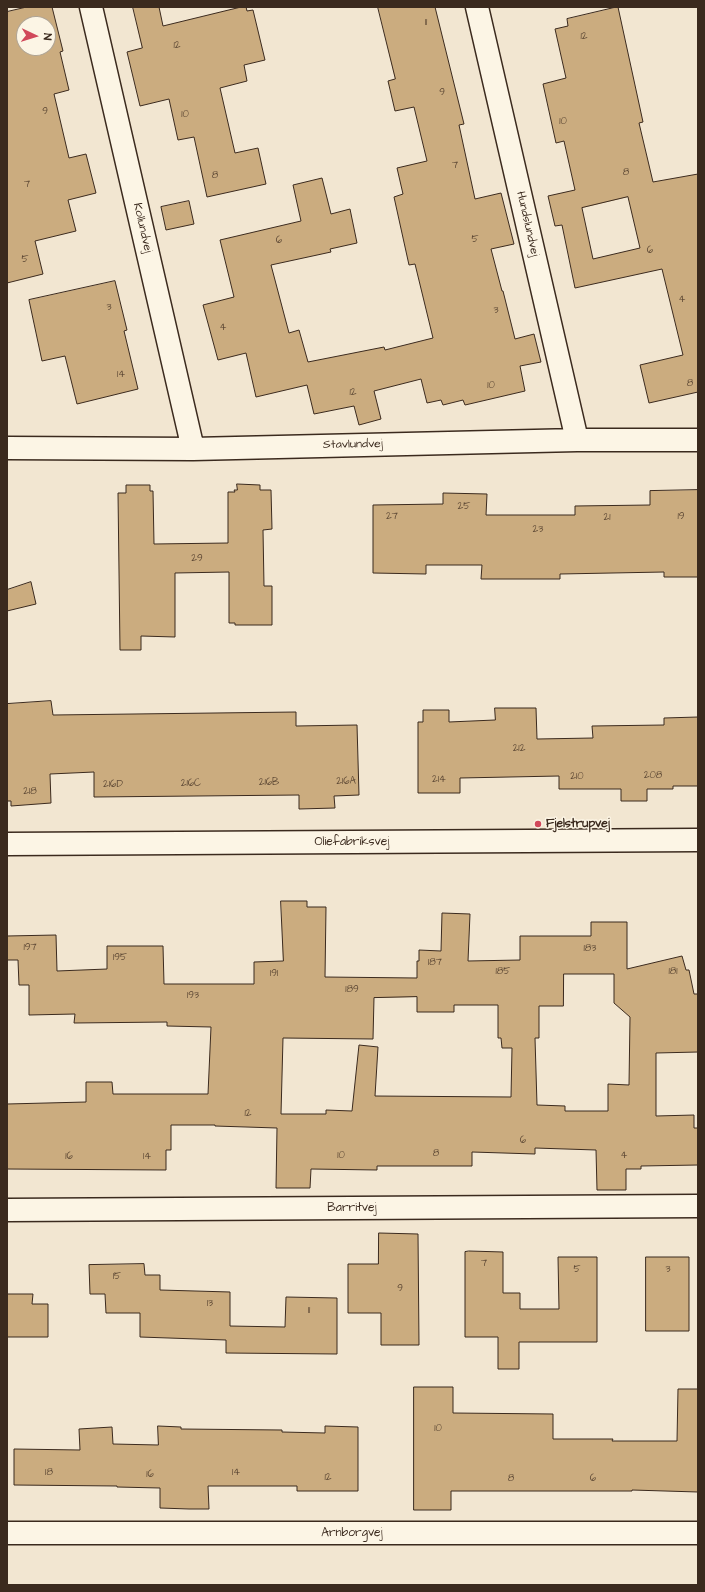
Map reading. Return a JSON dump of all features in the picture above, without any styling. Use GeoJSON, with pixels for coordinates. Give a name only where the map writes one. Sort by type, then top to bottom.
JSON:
{"type":"FeatureCollection","features":[{"type":"Feature","properties":{"kind":"street","name":"Kollundvej"},"geometry":{"type":"LineString","coordinates":[[91,7],[193,448]]}},
{"type":"Feature","properties":{"kind":"street","name":"Hundslundvej"},"geometry":{"type":"LineString","coordinates":[[477,7],[577,440]]}},
{"type":"Feature","properties":{"kind":"street","name":"Stavlundvej"},"geometry":{"type":"LineString","coordinates":[[7,448],[193,448],[577,440],[698,440]]}},
{"type":"Feature","properties":{"kind":"street","name":"Oliefabriksvej"},"geometry":{"type":"LineString","coordinates":[[7,844],[698,840]]}},
{"type":"Feature","properties":{"kind":"street","name":"Barritvej"},"geometry":{"type":"LineString","coordinates":[[7,1210],[698,1206]]}},
{"type":"Feature","properties":{"kind":"street","name":"Arnborgvej"},"geometry":{"type":"LineString","coordinates":[[7,1533],[698,1532]]}},
{"type":"Feature","properties":{"kind":"building"},"geometry":{"type":"Polygon","coordinates":[[[27,7],[52,7],[54,16],[16,16],[16,56],[56,56],[56,23],[63,51],[60,52],[69,90],[54,94],[69,158],[86,154],[96,193],[68,200],[76,231],[35,241],[43,274],[7,283],[7,12],[27,7]]]}},
{"type":"Feature","properties":{"kind":"building"},"geometry":{"type":"Polygon","coordinates":[[[133,7],[159,7],[163,26],[241,7],[246,7],[247,11],[253,10],[265,60],[244,65],[247,81],[220,88],[235,153],[258,148],[266,184],[207,197],[194,137],[178,140],[169,99],[140,106],[127,52],[142,48],[133,7]]]}},
{"type":"Feature","properties":{"kind":"building"},"geometry":{"type":"Polygon","coordinates":[[[378,7],[435,7],[464,124],[459,125],[475,199],[501,193],[514,244],[491,249],[515,339],[534,334],[541,362],[520,366],[525,391],[465,405],[463,400],[443,405],[441,400],[427,403],[421,379],[374,391],[381,419],[359,425],[354,406],[314,414],[307,385],[256,397],[246,353],[218,360],[203,305],[234,297],[220,240],[301,221],[293,185],[322,178],[331,214],[350,209],[357,243],[330,249],[331,252],[271,265],[289,333],[299,330],[308,362],[384,347],[385,350],[433,338],[415,264],[409,265],[394,197],[403,194],[397,168],[427,161],[414,107],[395,111],[388,81],[395,79],[378,7]]]}},
{"type":"Feature","properties":{"kind":"building"},"geometry":{"type":"Polygon","coordinates":[[[618,7],[643,122],[639,123],[653,182],[698,174],[698,392],[649,403],[640,365],[683,355],[662,269],[575,288],[562,225],[555,226],[548,196],[575,190],[564,141],[556,143],[543,84],[566,78],[555,29],[568,26],[567,19],[618,7]],[[628,197],[582,208],[593,259],[640,248],[628,197]]]}},
{"type":"Feature","properties":{"kind":"building"},"geometry":{"type":"Polygon","coordinates":[[[189,201],[194,224],[166,230],[161,207],[189,201]]]}},
{"type":"Feature","properties":{"kind":"building"},"geometry":{"type":"Polygon","coordinates":[[[115,281],[127,330],[124,331],[138,389],[77,404],[65,356],[42,361],[29,300],[115,281]]]}},
{"type":"Feature","properties":{"kind":"building"},"geometry":{"type":"Polygon","coordinates":[[[237,484],[260,485],[260,490],[271,490],[272,529],[263,530],[264,586],[272,586],[272,625],[235,625],[235,623],[229,623],[229,572],[175,573],[175,637],[141,636],[141,650],[120,650],[118,493],[126,493],[126,485],[150,485],[150,491],[153,491],[154,544],[228,543],[228,492],[235,492],[234,490],[237,490],[237,484]]]}},
{"type":"Feature","properties":{"kind":"building"},"geometry":{"type":"Polygon","coordinates":[[[698,490],[698,577],[664,577],[664,572],[560,574],[560,579],[481,579],[482,565],[426,565],[426,574],[373,573],[373,505],[443,504],[443,493],[487,494],[486,515],[575,515],[575,506],[650,505],[650,491],[698,490]]]}},
{"type":"Feature","properties":{"kind":"building"},"geometry":{"type":"Polygon","coordinates":[[[31,582],[36,604],[7,611],[7,590],[31,582]]]}},
{"type":"Feature","properties":{"kind":"building"},"geometry":{"type":"Polygon","coordinates":[[[51,701],[53,715],[296,712],[296,726],[357,725],[359,795],[334,796],[335,808],[299,809],[299,795],[94,797],[94,772],[50,774],[51,803],[11,806],[11,801],[7,801],[7,704],[51,701]]]}},
{"type":"Feature","properties":{"kind":"building"},"geometry":{"type":"Polygon","coordinates":[[[495,708],[536,708],[537,739],[593,738],[592,726],[664,725],[664,718],[698,717],[698,786],[673,786],[673,789],[647,789],[647,801],[621,801],[621,789],[559,789],[559,776],[460,778],[460,793],[418,793],[418,722],[423,722],[423,710],[449,710],[449,722],[495,720],[495,708]]]}},
{"type":"Feature","properties":{"kind":"building"},"geometry":{"type":"Polygon","coordinates":[[[281,901],[307,901],[307,907],[326,907],[325,977],[417,978],[417,961],[419,961],[419,950],[441,951],[442,913],[470,914],[468,961],[520,960],[520,936],[591,936],[591,922],[627,922],[627,969],[682,956],[686,970],[689,970],[694,994],[698,994],[698,1052],[656,1053],[656,1116],[694,1115],[694,1128],[698,1128],[698,1165],[641,1166],[641,1169],[626,1169],[626,1190],[597,1190],[596,1150],[535,1148],[535,1154],[472,1152],[472,1166],[377,1166],[377,1170],[311,1169],[310,1188],[276,1188],[277,1128],[215,1125],[171,1125],[171,1150],[166,1150],[166,1170],[7,1169],[7,1104],[86,1102],[86,1082],[112,1082],[113,1094],[208,1094],[211,1027],[167,1026],[167,1022],[74,1023],[75,1014],[29,1015],[29,985],[19,985],[18,960],[7,960],[7,936],[56,935],[57,971],[107,969],[107,946],[163,946],[164,984],[254,984],[254,962],[283,961],[281,901]],[[564,974],[563,1006],[539,1006],[539,1038],[535,1038],[537,1105],[565,1106],[565,1111],[608,1111],[608,1084],[629,1085],[630,1017],[614,1003],[614,974],[564,974]],[[417,997],[374,998],[373,1039],[283,1038],[281,1114],[326,1114],[326,1110],[352,1111],[359,1045],[378,1047],[375,1096],[511,1097],[512,1048],[502,1048],[501,1038],[498,1038],[498,1005],[454,1005],[454,1012],[417,1012],[417,997]]]}},
{"type":"Feature","properties":{"kind":"building"},"geometry":{"type":"Polygon","coordinates":[[[379,1233],[418,1234],[419,1345],[381,1345],[381,1313],[348,1313],[348,1264],[378,1264],[379,1233]]]}},
{"type":"Feature","properties":{"kind":"building"},"geometry":{"type":"Polygon","coordinates":[[[465,1252],[503,1252],[503,1293],[520,1293],[520,1309],[559,1309],[558,1257],[597,1257],[597,1342],[519,1342],[519,1369],[498,1369],[498,1337],[465,1337],[465,1252]]]}},
{"type":"Feature","properties":{"kind":"building"},"geometry":{"type":"Polygon","coordinates":[[[646,1257],[689,1257],[689,1331],[646,1331],[646,1257]]]}},
{"type":"Feature","properties":{"kind":"building"},"geometry":{"type":"Polygon","coordinates":[[[144,1264],[145,1275],[160,1275],[160,1290],[230,1292],[230,1326],[285,1327],[286,1297],[337,1298],[337,1354],[226,1353],[226,1340],[140,1337],[140,1313],[106,1313],[105,1294],[90,1294],[89,1265],[144,1264]]]}},
{"type":"Feature","properties":{"kind":"building"},"geometry":{"type":"Polygon","coordinates":[[[7,1294],[33,1294],[32,1304],[48,1304],[48,1337],[7,1337],[7,1294]]]}},
{"type":"Feature","properties":{"kind":"building"},"geometry":{"type":"Polygon","coordinates":[[[414,1387],[453,1387],[453,1413],[553,1414],[553,1439],[613,1439],[612,1441],[677,1441],[678,1389],[698,1389],[698,1492],[632,1490],[451,1491],[451,1510],[414,1510],[414,1387]]]}},
{"type":"Feature","properties":{"kind":"building"},"geometry":{"type":"Polygon","coordinates":[[[158,1426],[181,1427],[181,1429],[282,1430],[282,1432],[325,1433],[325,1426],[358,1427],[358,1491],[297,1491],[297,1486],[208,1486],[209,1509],[189,1509],[160,1508],[160,1488],[14,1485],[14,1449],[80,1450],[79,1429],[112,1427],[113,1444],[158,1445],[158,1426]]]}},
{"type":"Feature","properties":{"kind":"place","name":"Fjelstrupvej"},"geometry":{"type":"Point","coordinates":[538,824]}}]}
